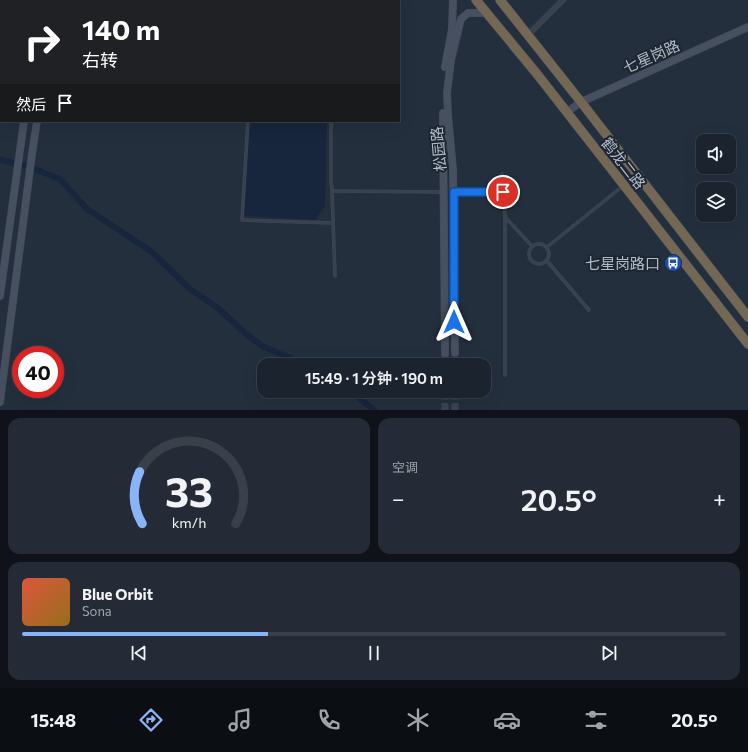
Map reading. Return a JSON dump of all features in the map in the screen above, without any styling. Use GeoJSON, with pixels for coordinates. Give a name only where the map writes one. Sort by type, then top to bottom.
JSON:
{"type":"FeatureCollection","features":[{"type":"Feature","properties":{"kind":"highway","name":"鹤龙二路"},"geometry":{"type":"LineString","coordinates":[[476,0],[537,74],[748,344]]}},
{"type":"Feature","properties":{"kind":"highway","name":"鹤龙二路"},"geometry":{"type":"LineString","coordinates":[[500,0],[748,318]]}},
{"type":"Feature","properties":{"kind":"street","name":"松园路"},"geometry":{"type":"LineString","coordinates":[[445,354],[445,192],[443,90],[445,67],[452,29],[453,0]]}},
{"type":"Feature","properties":{"kind":"street"},"geometry":{"type":"LineString","coordinates":[[528,34],[562,0]]}},
{"type":"Feature","properties":{"kind":"street","name":"松园路"},"geometry":{"type":"LineString","coordinates":[[455,353],[454,192],[447,105],[450,70],[461,19],[468,12],[486,13]]}},
{"type":"Feature","properties":{"kind":"street","name":"七星岗路"},"geometry":{"type":"LineString","coordinates":[[567,112],[581,102],[748,27]]}},
{"type":"Feature","properties":{"kind":"street"},"geometry":{"type":"LineString","coordinates":[[0,296],[24,122]]}},
{"type":"Feature","properties":{"kind":"street"},"geometry":{"type":"LineString","coordinates":[[0,402],[37,122]]}},
{"type":"Feature","properties":{"kind":"lane"},"geometry":{"type":"LineString","coordinates":[[248,122],[242,220],[332,223]]}},
{"type":"Feature","properties":{"kind":"lane"},"geometry":{"type":"LineString","coordinates":[[331,122],[332,223],[335,276]]}},
{"type":"Feature","properties":{"kind":"lane"},"geometry":{"type":"LineString","coordinates":[[502,174],[505,216],[505,375]]}},
{"type":"Feature","properties":{"kind":"lane"},"geometry":{"type":"LineString","coordinates":[[547,247],[623,185]]}},
{"type":"Feature","properties":{"kind":"lane"},"geometry":{"type":"LineString","coordinates":[[332,191],[445,192]]}},
{"type":"Feature","properties":{"kind":"lane"},"geometry":{"type":"LineString","coordinates":[[454,192],[503,192]]}},
{"type":"Feature","properties":{"kind":"lane"},"geometry":{"type":"LineString","coordinates":[[505,216],[532,246]]}},
{"type":"Feature","properties":{"kind":"lane"},"geometry":{"type":"LineString","coordinates":[[538,243],[547,247],[549,254],[547,260],[541,264],[531,261],[528,255],[532,246],[538,243]]}},
{"type":"Feature","properties":{"kind":"lane"},"geometry":{"type":"LineString","coordinates":[[547,260],[589,310]]}},
{"type":"Feature","properties":{"kind":"water"},"geometry":{"type":"Polygon","coordinates":[[[249,122],[327,122],[325,206],[315,220],[244,216],[249,122]]]}},
{"type":"Feature","properties":{"kind":"waterway"},"geometry":{"type":"LineString","coordinates":[[0,160],[27,166],[60,179],[87,209],[152,252],[190,289],[218,308],[246,334],[262,346],[290,358]]}},
{"type":"Feature","properties":{"kind":"waterway"},"geometry":{"type":"LineString","coordinates":[[359,398],[374,410]]}},
{"type":"Feature","properties":{"kind":"tunnel"},"geometry":{"type":"LineString","coordinates":[[455,353],[455,358]]}},
{"type":"Feature","properties":{"kind":"tunnel"},"geometry":{"type":"LineString","coordinates":[[445,398],[445,410]]}},
{"type":"Feature","properties":{"kind":"tunnel"},"geometry":{"type":"LineString","coordinates":[[455,398],[455,410]]}},
{"type":"Feature","properties":{"kind":"place","name":"七星岗路口"},"geometry":{"type":"Point","coordinates":[673,263]}},
{"type":"Feature","properties":{"kind":"route"},"geometry":{"type":"LineString","coordinates":[[454,322],[454,192],[503,192]]}}]}
